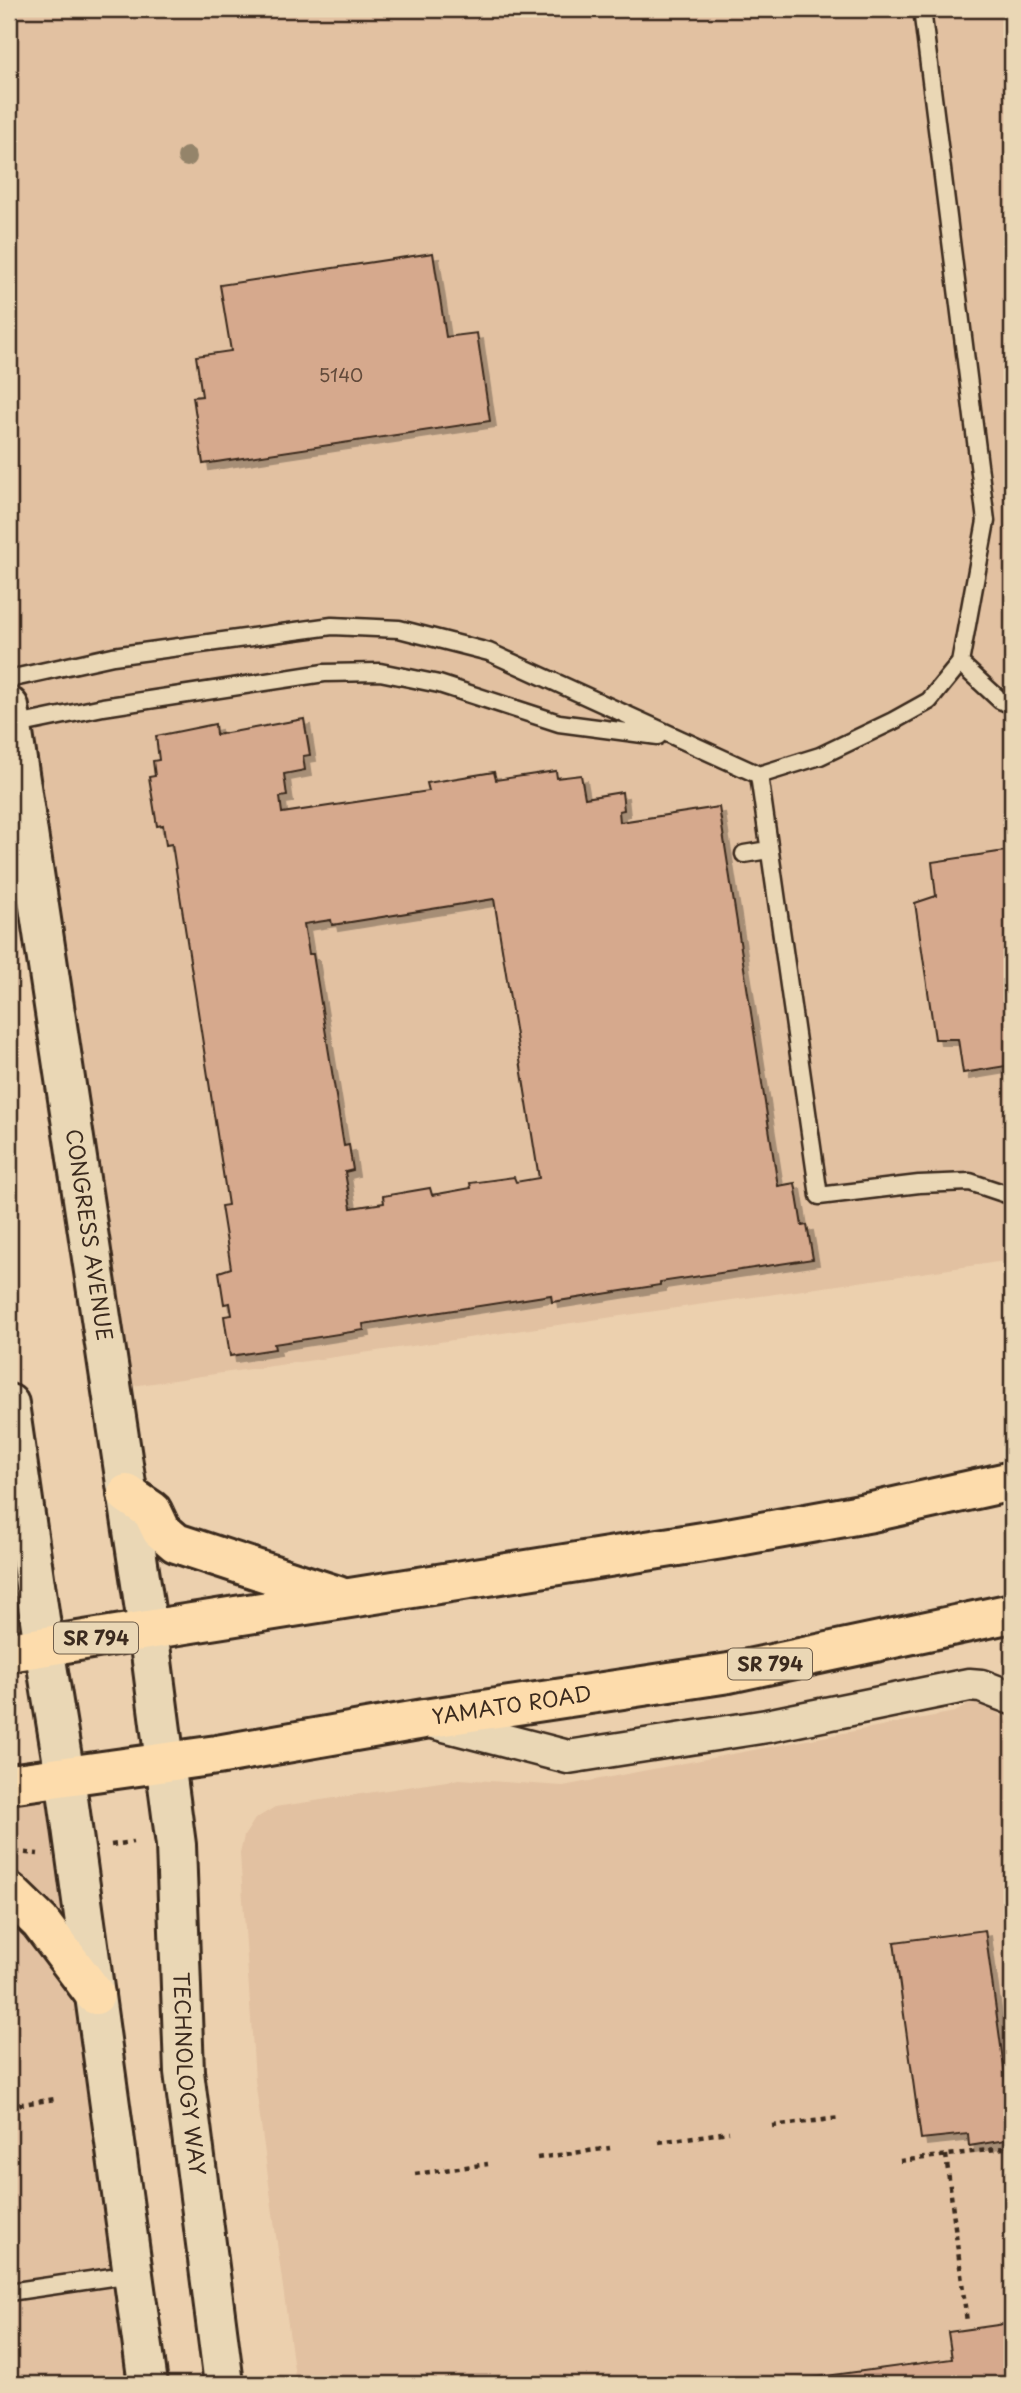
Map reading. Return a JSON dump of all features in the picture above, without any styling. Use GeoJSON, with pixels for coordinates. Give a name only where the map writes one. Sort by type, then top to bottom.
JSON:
{"type":"FeatureCollection","features":[{"type":"Feature","properties":{"kind":"main road","name":"CONGRESS AVENUE"},"geometry":{"type":"LineString","coordinates":[[10,717],[148,1630],[165,1762]]}},
{"type":"Feature","properties":{"kind":"main road"},"geometry":{"type":"LineString","coordinates":[[9,1404],[26,1650],[65,1776],[148,2384]]}},
{"type":"Feature","properties":{"kind":"main road","name":"SR 794"},"geometry":{"type":"LineString","coordinates":[[26,1650],[722,1539],[872,1512],[1011,1480]]}},
{"type":"Feature","properties":{"kind":"main road"},"geometry":{"type":"LineString","coordinates":[[127,1494],[152,1511],[161,1530],[176,1543],[344,1598]]}},
{"type":"Feature","properties":{"kind":"main road","name":"YAMATO ROAD"},"geometry":{"type":"LineString","coordinates":[[9,1784],[729,1673],[1012,1613]]}},
{"type":"Feature","properties":{"kind":"main road","name":"TECHNOLOGY WAY"},"geometry":{"type":"LineString","coordinates":[[165,1762],[176,1844],[184,2072],[224,2384]]}},
{"type":"Feature","properties":{"kind":"main road"},"geometry":{"type":"LineString","coordinates":[[9,1892],[40,1922],[95,1995]]}},
{"type":"Feature","properties":{"kind":"street"},"geometry":{"type":"LineString","coordinates":[[424,1720],[568,1757],[767,1726],[969,1685],[981,1686],[1012,1699]]}},
{"type":"Feature","properties":{"kind":"lane"},"geometry":{"type":"LineString","coordinates":[[9,679],[113,656],[332,626],[399,629],[489,652],[759,775],[820,756],[929,701],[960,663],[986,521],[922,9]]}},
{"type":"Feature","properties":{"kind":"lane"},"geometry":{"type":"LineString","coordinates":[[960,663],[1000,700],[1012,705]]}},
{"type":"Feature","properties":{"kind":"lane"},"geometry":{"type":"LineString","coordinates":[[10,717],[103,707],[324,673],[380,672],[439,684],[559,723],[674,738]]}},
{"type":"Feature","properties":{"kind":"lane"},"geometry":{"type":"LineString","coordinates":[[759,775],[819,1196],[919,1184],[970,1182],[1012,1196]]}},
{"type":"Feature","properties":{"kind":"lane"},"geometry":{"type":"LineString","coordinates":[[744,854],[768,850]]}},
{"type":"Feature","properties":{"kind":"lane"},"geometry":{"type":"LineString","coordinates":[[9,2292],[132,2274]]}},
{"type":"Feature","properties":{"kind":"path"},"geometry":{"type":"LineString","coordinates":[[11,1832],[9,1852],[49,1855]]}},
{"type":"Feature","properties":{"kind":"path"},"geometry":{"type":"LineString","coordinates":[[103,1846],[133,1842]]}},
{"type":"Feature","properties":{"kind":"path"},"geometry":{"type":"LineString","coordinates":[[9,2106],[55,2099]]}},
{"type":"Feature","properties":{"kind":"path"},"geometry":{"type":"LineString","coordinates":[[772,2126],[840,2118]]}},
{"type":"Feature","properties":{"kind":"path"},"geometry":{"type":"LineString","coordinates":[[659,2142],[729,2132]]}},
{"type":"Feature","properties":{"kind":"path"},"geometry":{"type":"LineString","coordinates":[[900,2161],[1012,2147]]}},
{"type":"Feature","properties":{"kind":"path"},"geometry":{"type":"LineString","coordinates":[[537,2158],[610,2148]]}},
{"type":"Feature","properties":{"kind":"path"},"geometry":{"type":"LineString","coordinates":[[946,2155],[967,2322]]}},
{"type":"Feature","properties":{"kind":"path"},"geometry":{"type":"LineString","coordinates":[[415,2174],[488,2165]]}},
{"type":"Feature","properties":{"kind":"shaded area"},"geometry":{"type":"Polygon","coordinates":[[[9,9],[1012,9],[1012,1260],[132,1386],[9,679],[9,9]]]}},
{"type":"Feature","properties":{"kind":"shaded area"},"geometry":{"type":"Polygon","coordinates":[[[971,1703],[992,1708],[1012,1726],[1012,2384],[296,2384],[255,2080],[240,1854],[244,1836],[255,1819],[275,1807],[460,1779],[563,1786],[955,1712],[971,1703]]]}},
{"type":"Feature","properties":{"kind":"shaded area"},"geometry":{"type":"Polygon","coordinates":[[[53,1800],[136,2384],[9,2384],[9,1806],[53,1800]]]}},
{"type":"Feature","properties":{"kind":"building"},"geometry":{"type":"Polygon","coordinates":[[[433,253],[446,337],[477,333],[490,421],[203,464],[193,397],[202,396],[196,356],[231,351],[220,285],[433,253]]]}},
{"type":"Feature","properties":{"kind":"building"},"geometry":{"type":"Polygon","coordinates":[[[304,719],[310,755],[303,756],[305,770],[284,774],[287,796],[280,797],[282,813],[429,791],[427,783],[494,772],[496,780],[556,771],[557,778],[581,775],[585,798],[622,792],[624,810],[619,811],[620,822],[719,807],[778,1186],[795,1183],[802,1226],[807,1225],[813,1259],[660,1282],[660,1285],[552,1302],[551,1295],[363,1324],[364,1330],[274,1344],[275,1349],[230,1356],[224,1316],[232,1315],[230,1303],[224,1304],[219,1272],[231,1268],[221,1206],[228,1205],[172,844],[166,845],[163,825],[157,826],[149,777],[155,776],[153,761],[159,760],[156,736],[215,724],[216,735],[304,719]],[[494,899],[332,925],[331,920],[304,924],[309,954],[313,954],[344,1146],[349,1145],[353,1170],[345,1172],[351,1208],[384,1203],[383,1196],[430,1188],[432,1195],[471,1188],[470,1183],[514,1177],[516,1182],[539,1178],[494,899]]]}},
{"type":"Feature","properties":{"kind":"building"},"geometry":{"type":"Polygon","coordinates":[[[1012,850],[1012,1065],[963,1073],[958,1039],[935,1039],[915,903],[936,896],[932,862],[1012,850]]]}},
{"type":"Feature","properties":{"kind":"building"},"geometry":{"type":"Polygon","coordinates":[[[985,1930],[1012,2126],[1004,2127],[1006,2140],[969,2146],[968,2134],[921,2139],[894,1942],[985,1930]]]}},
{"type":"Feature","properties":{"kind":"building"},"geometry":{"type":"Polygon","coordinates":[[[1012,2323],[1012,2384],[767,2384],[952,2359],[948,2332],[1012,2323]]]}}]}
